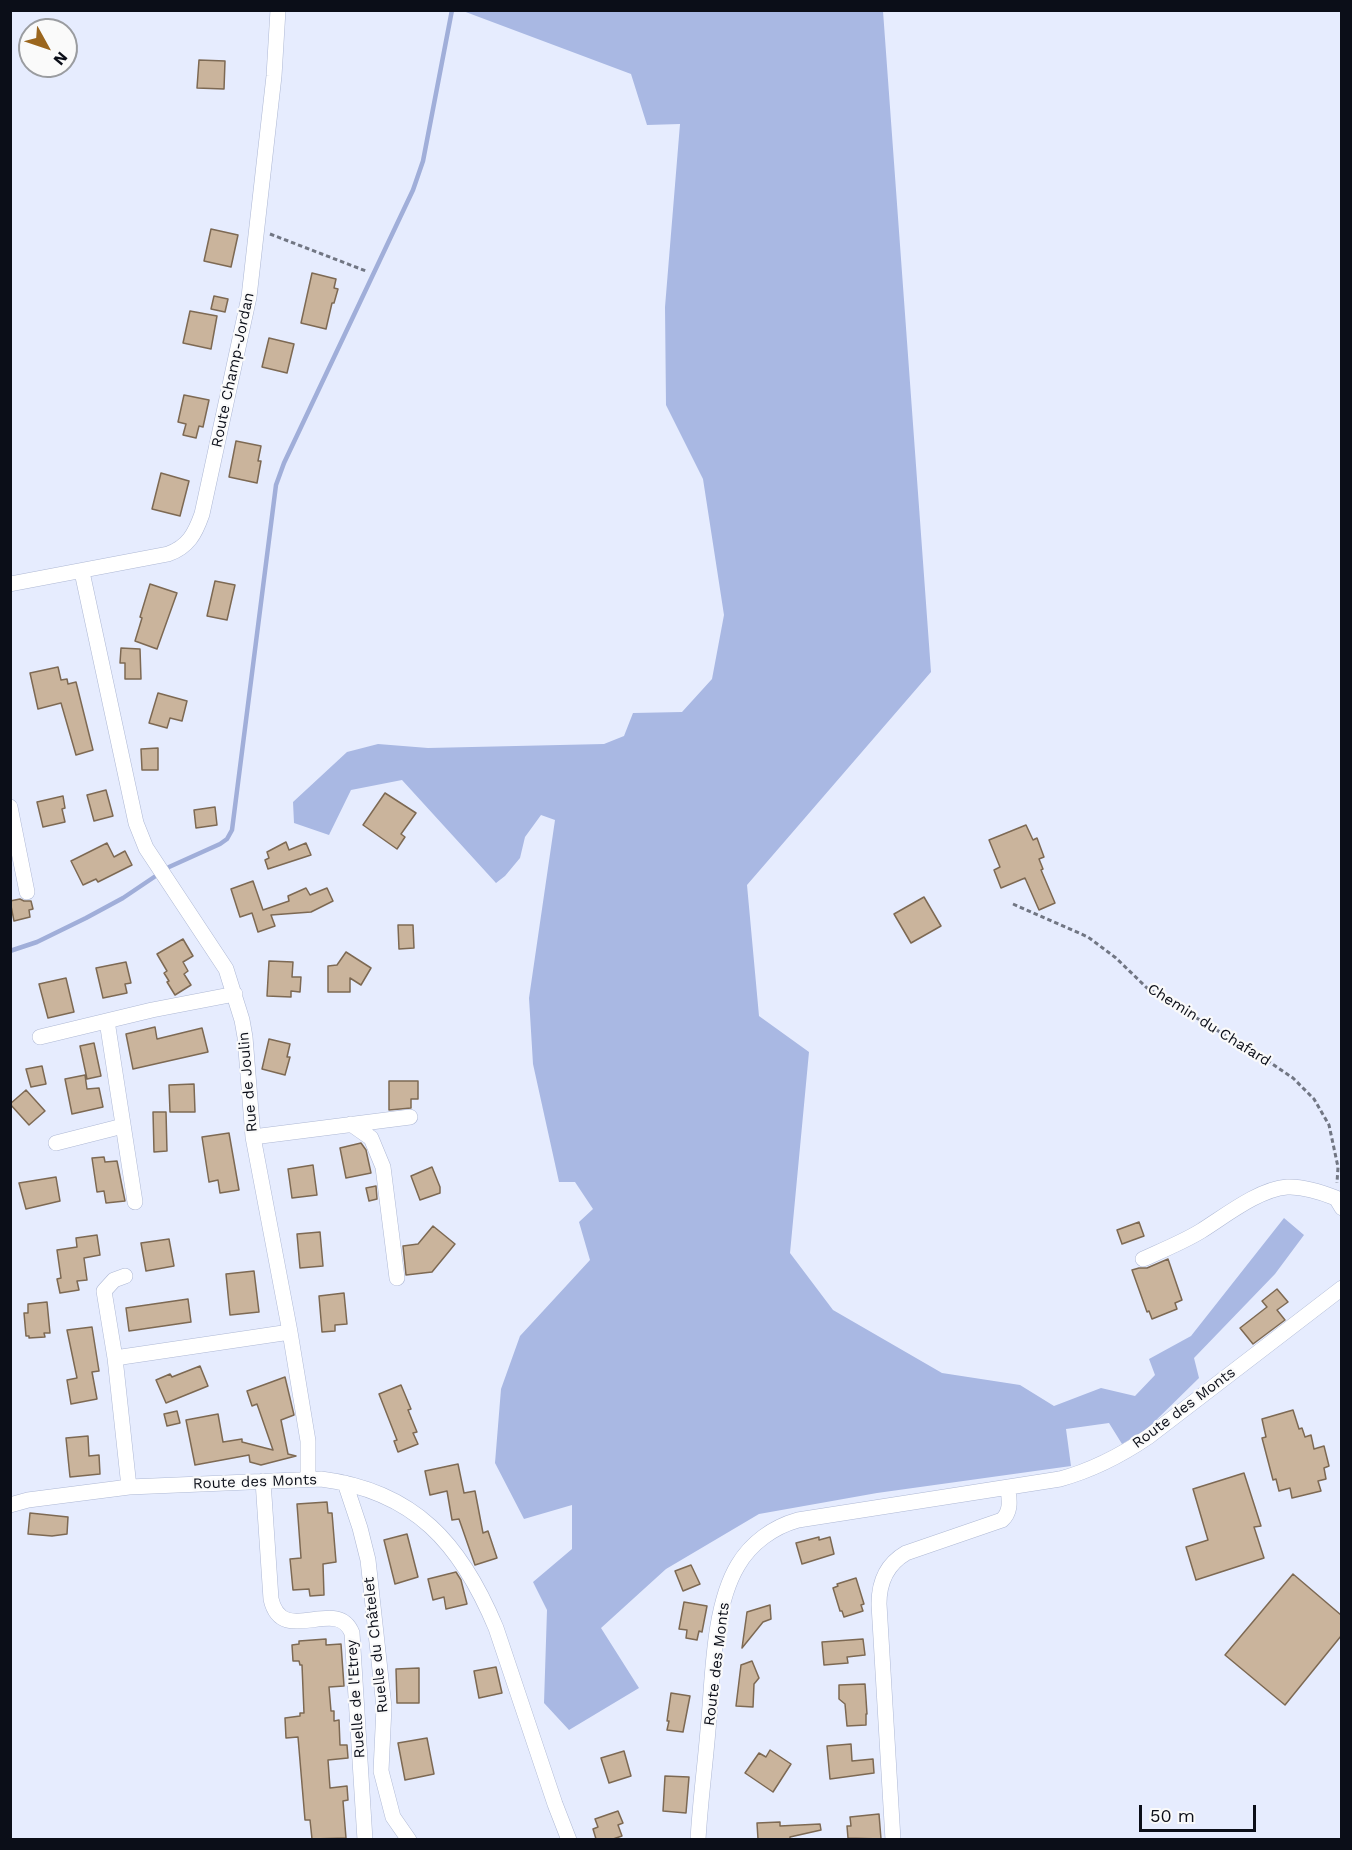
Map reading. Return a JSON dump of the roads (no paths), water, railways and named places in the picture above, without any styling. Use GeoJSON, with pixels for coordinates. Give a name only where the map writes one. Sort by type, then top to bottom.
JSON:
{"type":"FeatureCollection","features":[{"type":"Feature","properties":{"kind":"street","name":"Route Champ-Jordan"},"geometry":{"type":"LineString","coordinates":[[10,584],[168,554],[178,551],[193,538],[202,514],[249,297],[274,76],[278,10]]}},
{"type":"Feature","properties":{"kind":"street","name":"Rue de Joulin"},"geometry":{"type":"LineString","coordinates":[[82,572],[136,823],[146,848],[219,957],[230,977],[235,994],[245,1038],[253,1137],[308,1441],[308,1478]]}},
{"type":"Feature","properties":{"kind":"street"},"geometry":{"type":"LineString","coordinates":[[10,807],[27,892]]}},
{"type":"Feature","properties":{"kind":"street"},"geometry":{"type":"LineString","coordinates":[[40,1037],[235,994]]}},
{"type":"Feature","properties":{"kind":"street"},"geometry":{"type":"LineString","coordinates":[[107,1021],[135,1202]]}},
{"type":"Feature","properties":{"kind":"street"},"geometry":{"type":"LineString","coordinates":[[253,1137],[410,1117]]}},
{"type":"Feature","properties":{"kind":"street"},"geometry":{"type":"LineString","coordinates":[[351,1124],[371,1138],[383,1167],[397,1278]]}},
{"type":"Feature","properties":{"kind":"street"},"geometry":{"type":"LineString","coordinates":[[56,1143],[123,1126]]}},
{"type":"Feature","properties":{"kind":"street"},"geometry":{"type":"LineString","coordinates":[[1143,1258],[1178,1244],[1257,1197],[1278,1188],[1298,1187],[1339,1203]]}},
{"type":"Feature","properties":{"kind":"street"},"geometry":{"type":"LineString","coordinates":[[125,1276],[114,1280],[104,1291],[115,1358],[129,1487]]}},
{"type":"Feature","properties":{"kind":"street","name":"Route des Monts"},"geometry":{"type":"LineString","coordinates":[[698,1839],[720,1616],[730,1580],[746,1553],[772,1531],[798,1520],[1075,1475],[1118,1457],[1148,1437],[1341,1288]]}},
{"type":"Feature","properties":{"kind":"street"},"geometry":{"type":"LineString","coordinates":[[115,1358],[290,1332]]}},
{"type":"Feature","properties":{"kind":"street","name":"Route des Monts"},"geometry":{"type":"LineString","coordinates":[[10,1504],[129,1487],[308,1478],[345,1483],[376,1492],[409,1510],[440,1534],[458,1555],[486,1603],[569,1839]]}},
{"type":"Feature","properties":{"kind":"street","name":"Ruelle de l'Etrey"},"geometry":{"type":"LineString","coordinates":[[263,1481],[271,1599],[274,1611],[281,1618],[296,1622],[323,1618],[340,1619],[347,1624],[352,1633],[365,1839]]}},
{"type":"Feature","properties":{"kind":"street","name":"Ruelle du Châtelet"},"geometry":{"type":"LineString","coordinates":[[345,1483],[368,1560],[384,1707],[381,1771],[393,1817],[409,1839]]}},
{"type":"Feature","properties":{"kind":"street"},"geometry":{"type":"LineString","coordinates":[[893,1839],[879,1604],[881,1584],[893,1562],[906,1553],[1002,1520],[1009,1508],[1008,1487]]}},
{"type":"Feature","properties":{"kind":"waterway"},"geometry":{"type":"LineString","coordinates":[[10,951],[37,942],[123,898],[169,867],[220,844],[227,839],[232,830],[276,485],[284,463],[413,190],[423,161],[452,10]]}}]}
